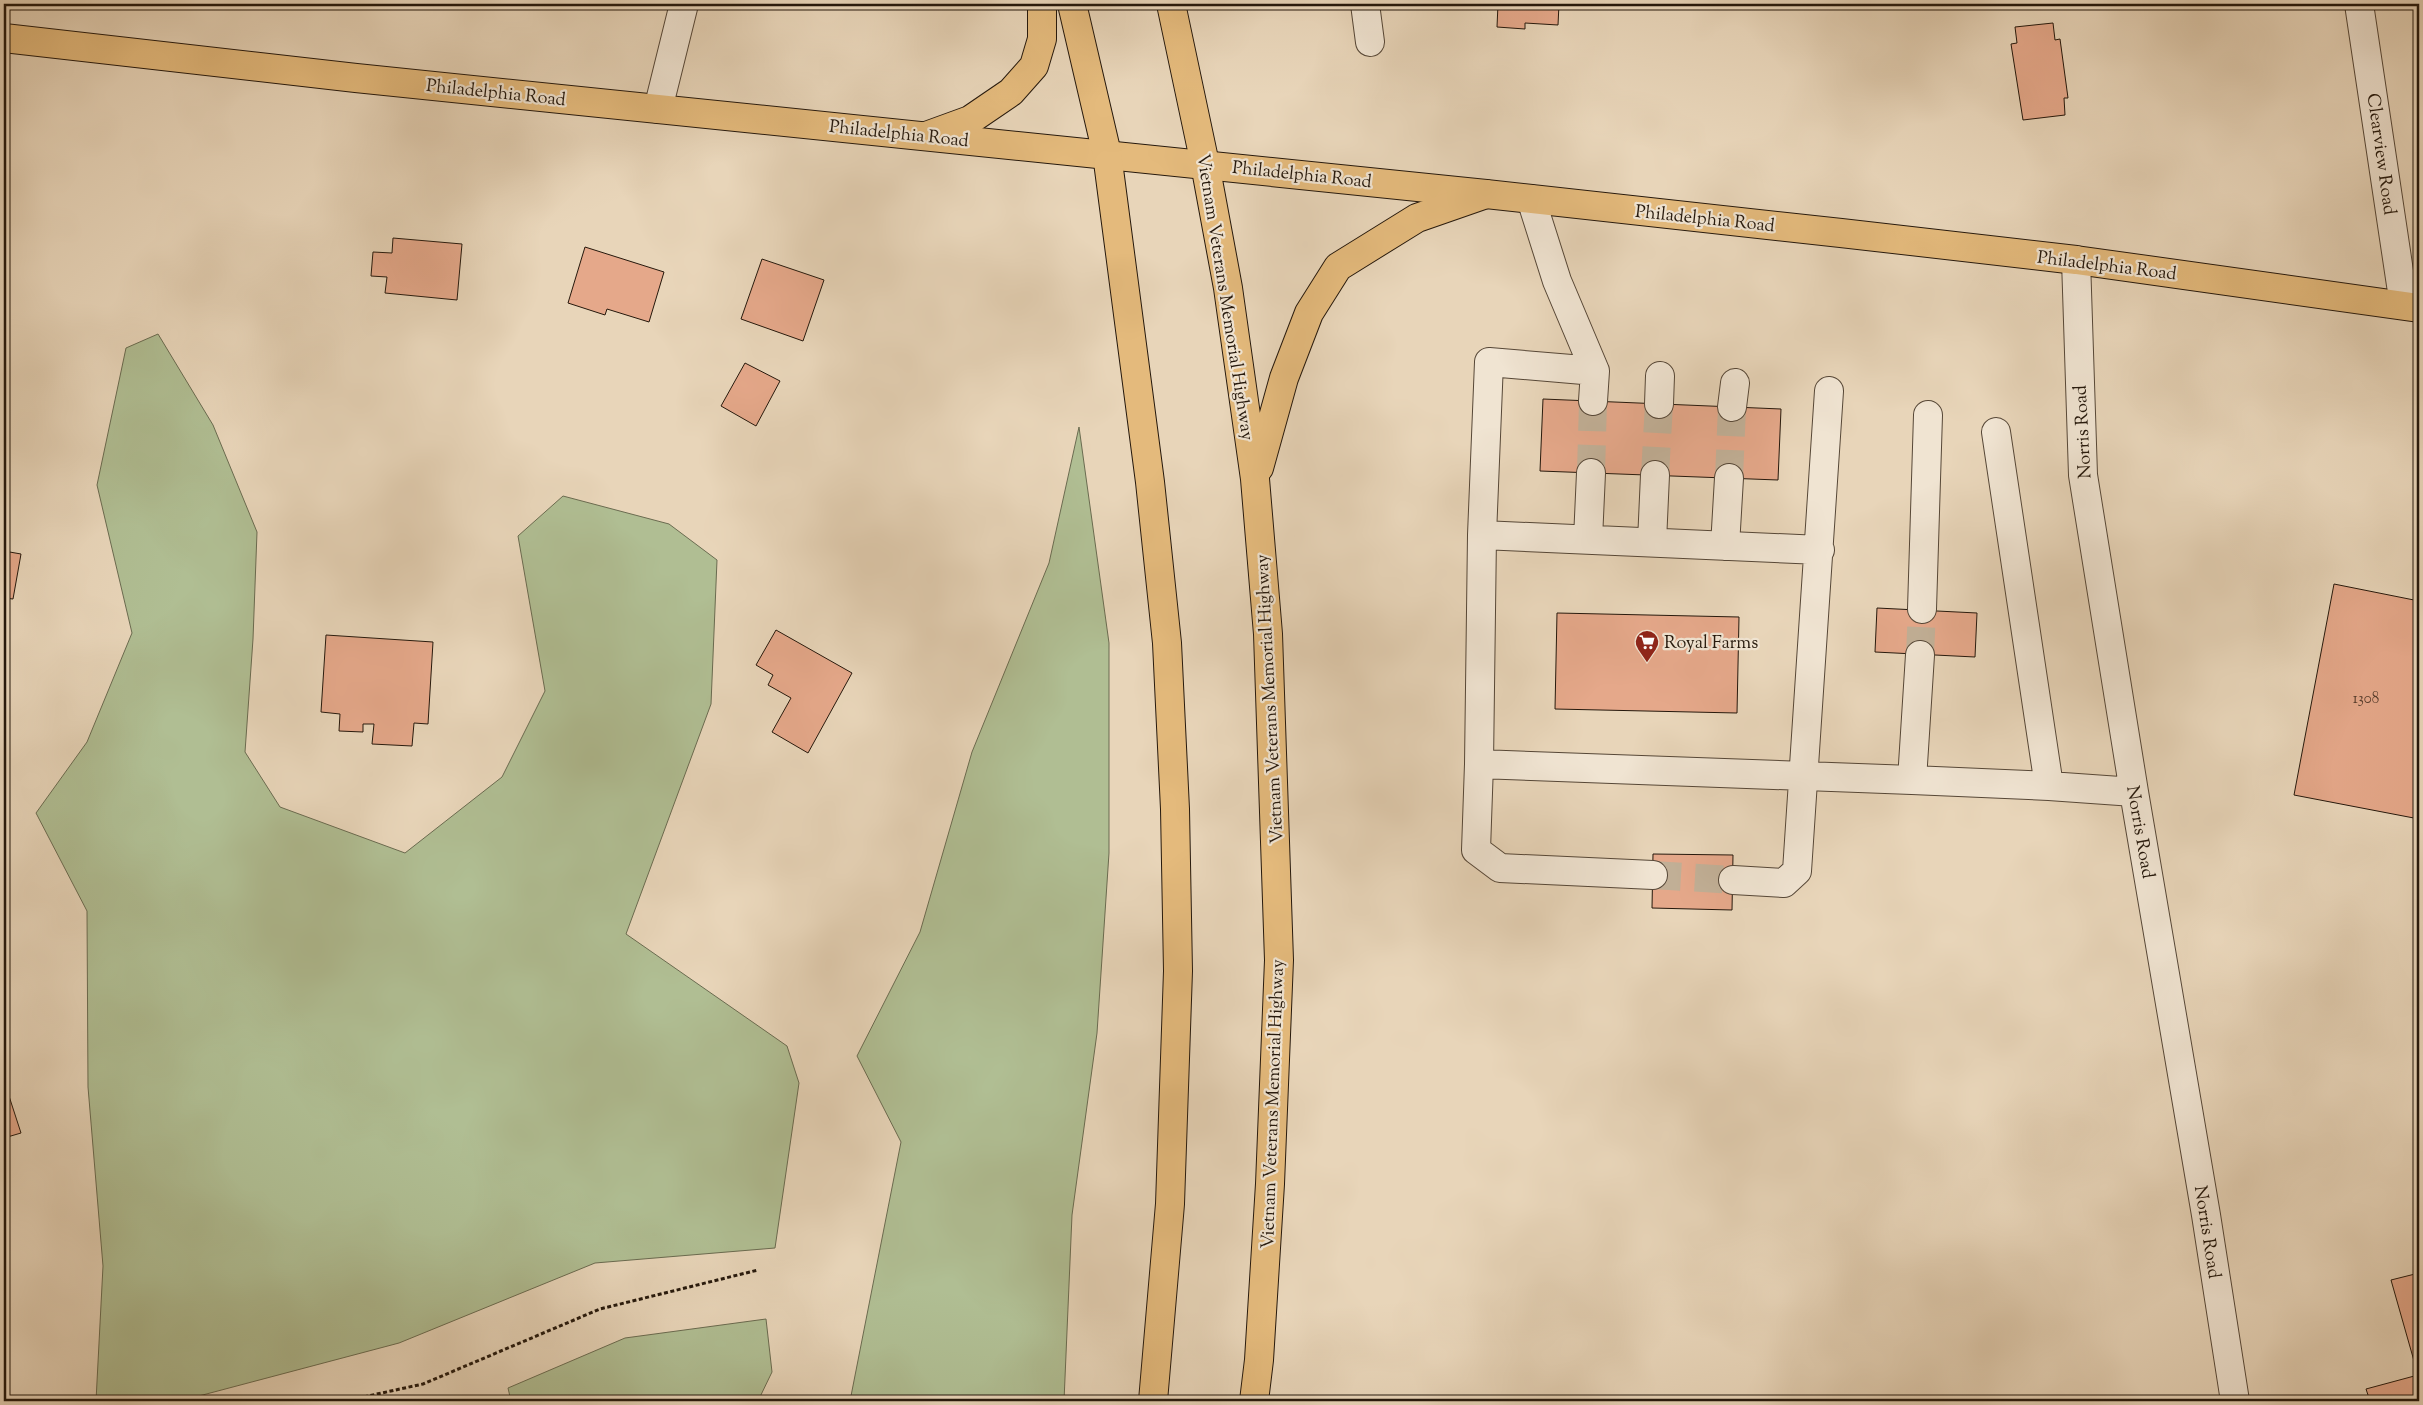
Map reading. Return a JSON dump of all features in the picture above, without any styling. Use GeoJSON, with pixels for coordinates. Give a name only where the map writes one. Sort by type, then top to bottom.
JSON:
{"type":"FeatureCollection","features":[{"type":"Feature","properties":{"kind":"main road"},"geometry":{"type":"LineString","coordinates":[[926,136],[970,120],[1011,92],[1034,66],[1042,39],[1042,4]]}},
{"type":"Feature","properties":{"kind":"main road"},"geometry":{"type":"LineString","coordinates":[[1072,4],[1108,154],[1149,473],[1167,643],[1176,809],[1178,971],[1171,1165],[1153,1401]]}},
{"type":"Feature","properties":{"kind":"main road","name":"Vietnam Veterans Memorial Highway"},"geometry":{"type":"LineString","coordinates":[[1171,4],[1205,164],[1228,288],[1256,479],[1268,634],[1279,960],[1270,1184],[1254,1401]]}},
{"type":"Feature","properties":{"kind":"main road","name":"Philadelphia Road"},"geometry":{"type":"LineString","coordinates":[[4,38],[356,78],[1531,199],[2076,260],[2412,306]]}},
{"type":"Feature","properties":{"kind":"main road"},"geometry":{"type":"LineString","coordinates":[[1256,479],[1284,378],[1305,322],[1338,267],[1417,218],[1486,194]]}},
{"type":"Feature","properties":{"kind":"street"},"geometry":{"type":"LineString","coordinates":[[658,109],[684,4]]}},
{"type":"Feature","properties":{"kind":"street"},"geometry":{"type":"LineString","coordinates":[[1365,4],[1370,42]]}},
{"type":"Feature","properties":{"kind":"street","name":"Clearview Road"},"geometry":{"type":"LineString","coordinates":[[2360,4],[2412,306]]}},
{"type":"Feature","properties":{"kind":"street"},"geometry":{"type":"LineString","coordinates":[[1531,199],[1557,281],[1595,371],[1593,401]]}},
{"type":"Feature","properties":{"kind":"street","name":"Norris Road"},"geometry":{"type":"LineString","coordinates":[[2076,260],[2082,475],[2206,1215],[2235,1401]]}},
{"type":"Feature","properties":{"kind":"street"},"geometry":{"type":"LineString","coordinates":[[1595,371],[1489,362],[1482,535],[1476,850],[1500,868],[1653,875]]}},
{"type":"Feature","properties":{"kind":"street"},"geometry":{"type":"LineString","coordinates":[[1659,404],[1660,376]]}},
{"type":"Feature","properties":{"kind":"street"},"geometry":{"type":"LineString","coordinates":[[1733,880],[1784,883],[1797,871],[1820,550],[1829,391]]}},
{"type":"Feature","properties":{"kind":"street"},"geometry":{"type":"LineString","coordinates":[[1922,610],[1928,415]]}},
{"type":"Feature","properties":{"kind":"street"},"geometry":{"type":"LineString","coordinates":[[1996,432],[2049,786]]}},
{"type":"Feature","properties":{"kind":"street"},"geometry":{"type":"LineString","coordinates":[[1588,539],[1591,473]]}},
{"type":"Feature","properties":{"kind":"street"},"geometry":{"type":"LineString","coordinates":[[1652,542],[1655,475]]}},
{"type":"Feature","properties":{"kind":"street"},"geometry":{"type":"LineString","coordinates":[[1725,546],[1729,478]]}},
{"type":"Feature","properties":{"kind":"street"},"geometry":{"type":"LineString","coordinates":[[1482,535],[1820,550]]}},
{"type":"Feature","properties":{"kind":"street"},"geometry":{"type":"LineString","coordinates":[[1912,780],[1920,655]]}},
{"type":"Feature","properties":{"kind":"street"},"geometry":{"type":"LineString","coordinates":[[1479,764],[1912,780],[2134,792]]}},
{"type":"Feature","properties":{"kind":"path"},"geometry":{"type":"LineString","coordinates":[[345,1401],[423,1384],[600,1309],[758,1270]]}},
{"type":"Feature","properties":{"kind":"green space"},"geometry":{"type":"Polygon","coordinates":[[[158,334],[213,425],[257,532],[253,639],[245,752],[280,807],[405,853],[502,777],[545,691],[518,536],[563,496],[669,524],[717,560],[711,704],[626,934],[787,1046],[799,1083],[775,1248],[595,1263],[399,1343],[180,1401],[96,1401],[103,1266],[88,1087],[87,911],[36,813],[87,742],[132,633],[97,485],[126,348],[158,334]]]}},
{"type":"Feature","properties":{"kind":"green space"},"geometry":{"type":"Polygon","coordinates":[[[1079,427],[1109,643],[1109,853],[1097,1033],[1072,1215],[1064,1401],[850,1401],[901,1142],[857,1056],[920,932],[972,752],[1049,563],[1079,427]]]}},
{"type":"Feature","properties":{"kind":"green space"},"geometry":{"type":"Polygon","coordinates":[[[766,1319],[772,1372],[758,1401],[511,1401],[508,1388],[625,1338],[766,1319]]]}},
{"type":"Feature","properties":{"kind":"building"},"geometry":{"type":"Polygon","coordinates":[[[1498,4],[1559,4],[1558,25],[1525,23],[1525,29],[1497,27],[1498,4]]]}},
{"type":"Feature","properties":{"kind":"building"},"geometry":{"type":"Polygon","coordinates":[[[2053,23],[2055,40],[2060,39],[2068,98],[2064,98],[2065,115],[2023,120],[2011,44],[2017,43],[2015,27],[2053,23]]]}},
{"type":"Feature","properties":{"kind":"building"},"geometry":{"type":"Polygon","coordinates":[[[393,238],[462,244],[457,300],[385,293],[387,277],[371,276],[373,252],[392,253],[393,238]]]}},
{"type":"Feature","properties":{"kind":"building"},"geometry":{"type":"Polygon","coordinates":[[[585,247],[664,272],[649,322],[607,309],[605,315],[568,303],[585,247]]]}},
{"type":"Feature","properties":{"kind":"building"},"geometry":{"type":"Polygon","coordinates":[[[762,259],[824,280],[803,341],[741,319],[762,259]]]}},
{"type":"Feature","properties":{"kind":"building"},"geometry":{"type":"Polygon","coordinates":[[[745,363],[780,381],[756,426],[721,406],[745,363]]]}},
{"type":"Feature","properties":{"kind":"building"},"geometry":{"type":"Polygon","coordinates":[[[1543,399],[1781,409],[1778,480],[1540,471],[1543,399]]]}},
{"type":"Feature","properties":{"kind":"building"},"geometry":{"type":"Polygon","coordinates":[[[4,551],[21,554],[13,599],[4,598],[4,551]]]}},
{"type":"Feature","properties":{"kind":"building"},"geometry":{"type":"Polygon","coordinates":[[[2334,584],[2419,601],[2419,819],[2294,795],[2334,584]]]}},
{"type":"Feature","properties":{"kind":"building"},"geometry":{"type":"Polygon","coordinates":[[[1877,608],[1977,613],[1975,657],[1875,652],[1877,608]]]}},
{"type":"Feature","properties":{"kind":"building","name":"Royal Farms"},"geometry":{"type":"Polygon","coordinates":[[[1557,613],[1739,617],[1737,713],[1555,709],[1557,613]]]}},
{"type":"Feature","properties":{"kind":"building"},"geometry":{"type":"Polygon","coordinates":[[[776,630],[852,673],[808,753],[772,732],[791,698],[768,685],[773,675],[756,665],[776,630]]]}},
{"type":"Feature","properties":{"kind":"building"},"geometry":{"type":"Polygon","coordinates":[[[326,635],[433,642],[428,724],[414,723],[412,746],[372,744],[374,724],[363,724],[363,732],[339,731],[340,714],[321,712],[326,635]]]}},
{"type":"Feature","properties":{"kind":"building"},"geometry":{"type":"Polygon","coordinates":[[[1653,854],[1733,855],[1732,910],[1652,908],[1653,854]]]}},
{"type":"Feature","properties":{"kind":"building"},"geometry":{"type":"Polygon","coordinates":[[[8,1093],[21,1133],[4,1138],[4,1094],[8,1093]]]}},
{"type":"Feature","properties":{"kind":"building"},"geometry":{"type":"Polygon","coordinates":[[[2419,1273],[2419,1401],[2370,1401],[2366,1389],[2418,1375],[2391,1280],[2419,1273]]]}},
{"type":"Feature","properties":{"kind":"tunnel"},"geometry":{"type":"LineString","coordinates":[[1591,473],[1593,401]]}},
{"type":"Feature","properties":{"kind":"tunnel"},"geometry":{"type":"LineString","coordinates":[[1655,475],[1659,404]]}},
{"type":"Feature","properties":{"kind":"tunnel"},"geometry":{"type":"LineString","coordinates":[[1729,478],[1732,407]]}},
{"type":"Feature","properties":{"kind":"tunnel"},"geometry":{"type":"LineString","coordinates":[[1920,655],[1922,609]]}},
{"type":"Feature","properties":{"kind":"tunnel"},"geometry":{"type":"LineString","coordinates":[[1653,875],[1733,880]]}},
{"type":"Feature","properties":{"kind":"place","name":"Royal Farms"},"geometry":{"type":"Point","coordinates":[1647,663]}}]}
